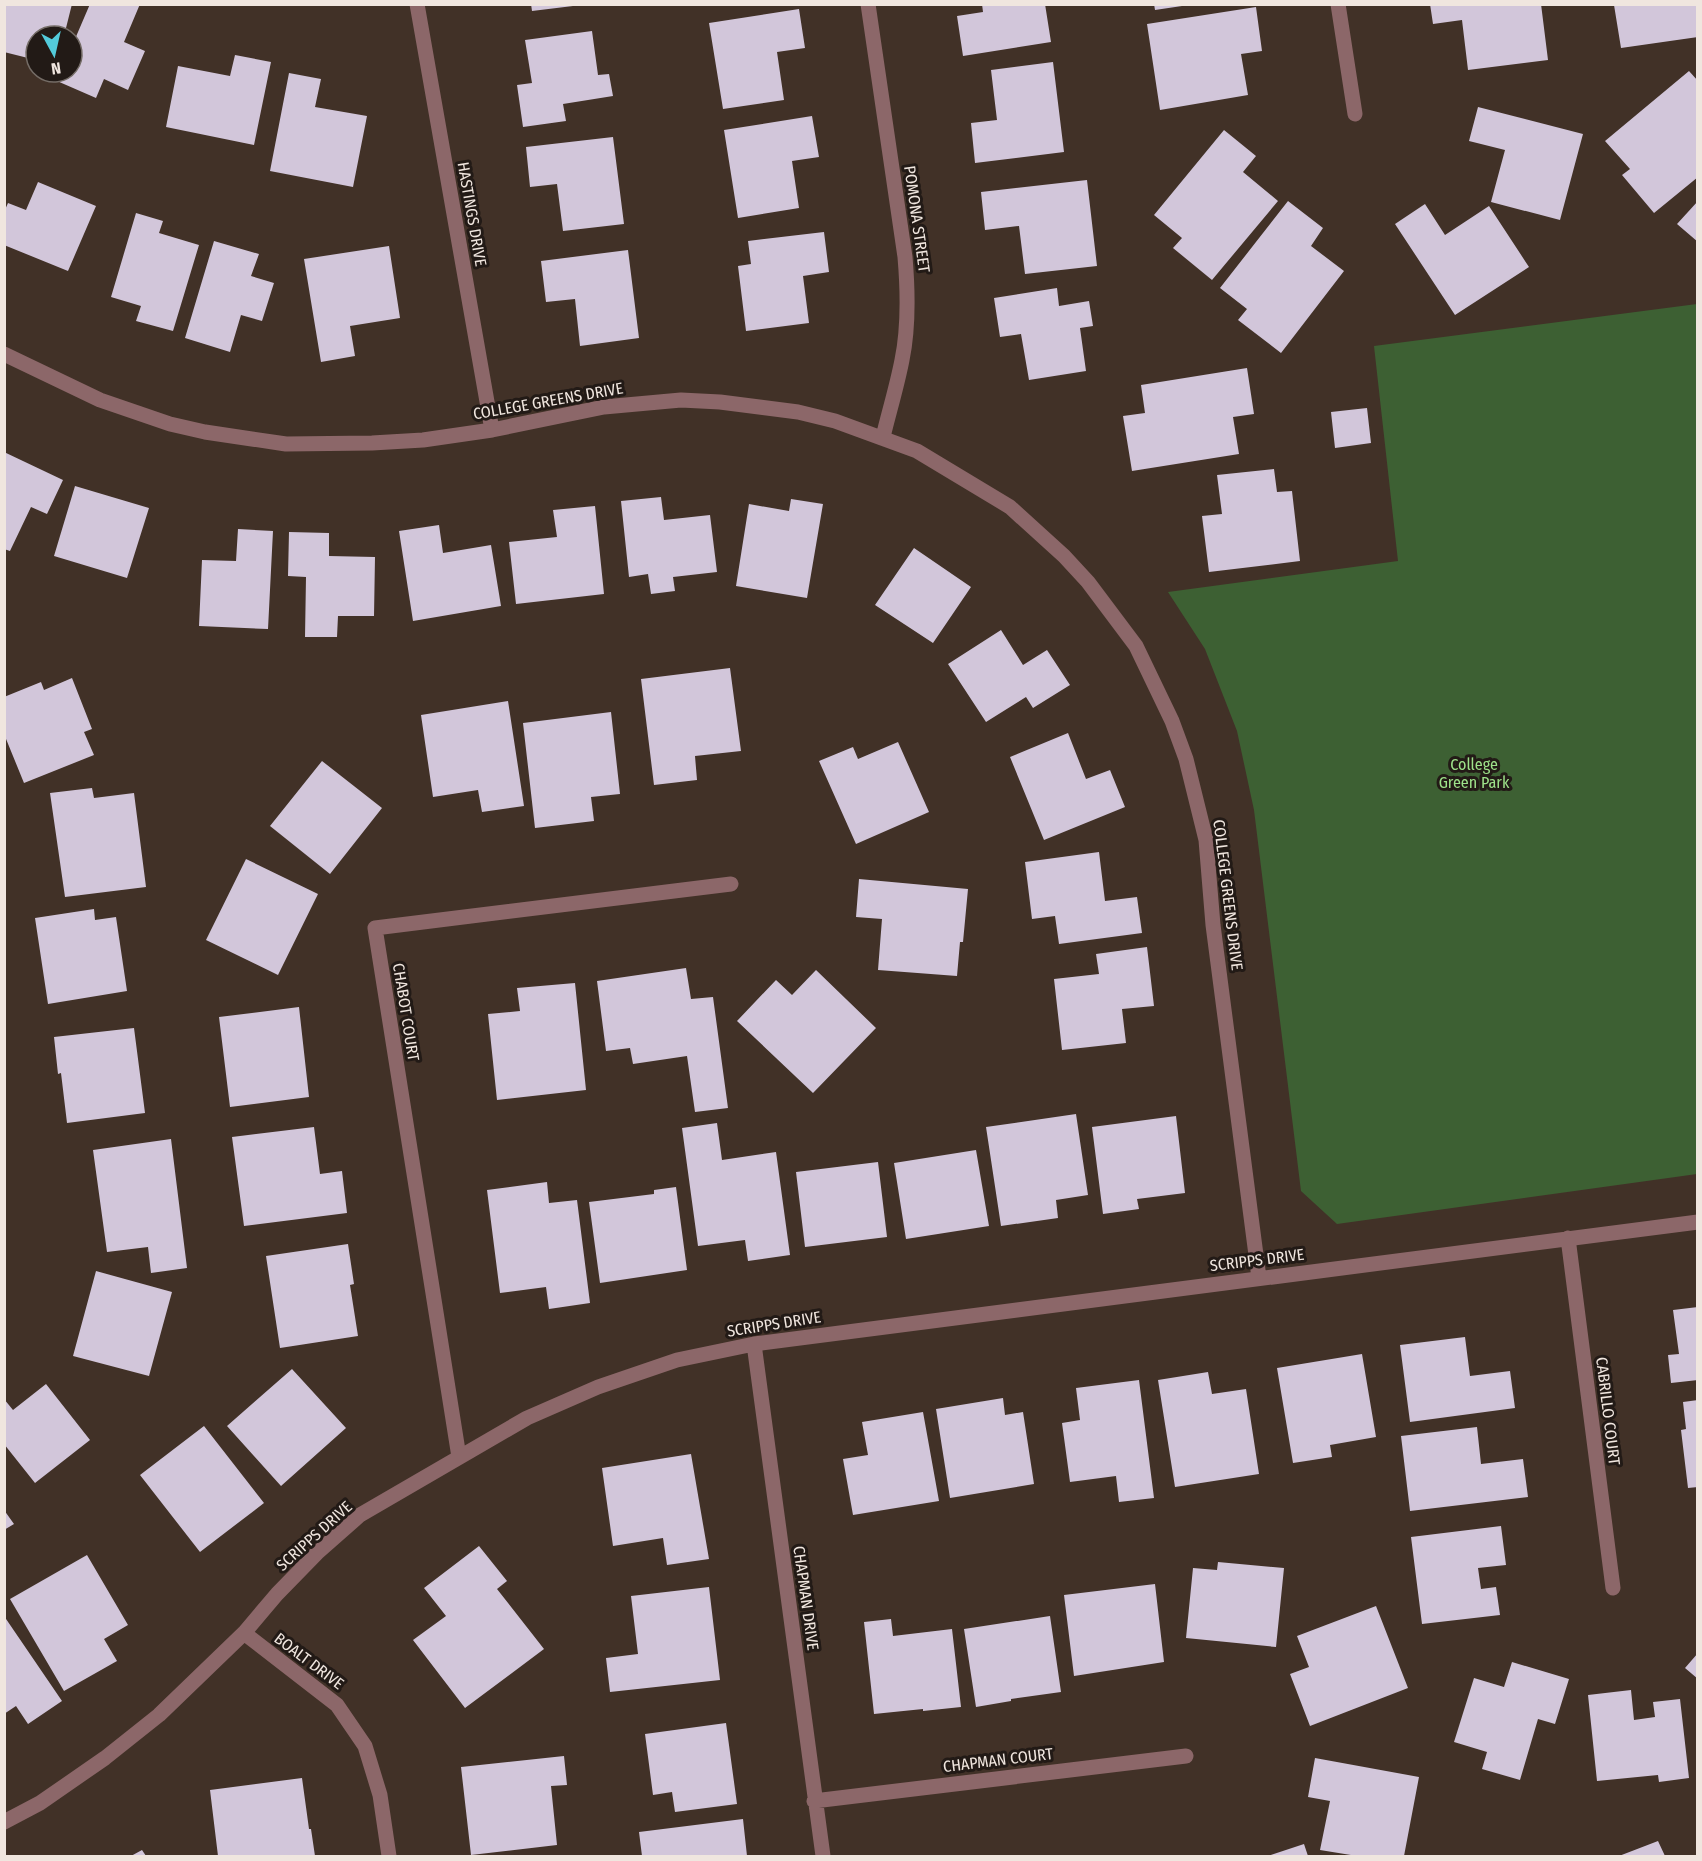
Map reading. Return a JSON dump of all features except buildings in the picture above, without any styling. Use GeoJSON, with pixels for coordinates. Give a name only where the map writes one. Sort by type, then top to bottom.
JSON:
{"type":"FeatureCollection","features":[{"type":"Feature","properties":{"kind":"street","name":"HASTINGS DRIVE"},"geometry":{"type":"LineString","coordinates":[[417,4],[492,429]]}},
{"type":"Feature","properties":{"kind":"street","name":"POMONA STREET"},"geometry":{"type":"LineString","coordinates":[[868,4],[908,292],[907,324],[902,360],[883,437]]}},
{"type":"Feature","properties":{"kind":"street"},"geometry":{"type":"LineString","coordinates":[[1338,4],[1355,114]]}},
{"type":"Feature","properties":{"kind":"street","name":"COLLEGE GREENS DRIVE"},"geometry":{"type":"LineString","coordinates":[[4,354],[100,400],[170,424],[216,434],[286,444],[423,440],[604,407],[681,400],[720,402],[798,412],[835,421],[917,451],[1010,507],[1064,555],[1088,582],[1136,646],[1172,721],[1186,759],[1206,840],[1214,925],[1259,1278]]}},
{"type":"Feature","properties":{"kind":"street","name":"CHABOT COURT"},"geometry":{"type":"LineString","coordinates":[[459,1457],[375,928],[731,884]]}},
{"type":"Feature","properties":{"kind":"street","name":"SCRIPPS DRIVE"},"geometry":{"type":"LineString","coordinates":[[4,1822],[40,1803],[114,1751],[159,1715],[244,1634],[277,1594],[317,1553],[360,1515],[527,1418],[598,1387],[677,1360],[754,1344],[1698,1222]]}},
{"type":"Feature","properties":{"kind":"street","name":"CABRILLO COURT"},"geometry":{"type":"LineString","coordinates":[[1568,1238],[1613,1588]]}},
{"type":"Feature","properties":{"kind":"street","name":"CHAPMAN DRIVE"},"geometry":{"type":"LineString","coordinates":[[754,1344],[823,1857]]}},
{"type":"Feature","properties":{"kind":"street","name":"BOALT DRIVE"},"geometry":{"type":"LineString","coordinates":[[244,1634],[337,1705],[365,1746],[380,1795],[389,1857]]}},
{"type":"Feature","properties":{"kind":"street","name":"CHAPMAN COURT"},"geometry":{"type":"LineString","coordinates":[[814,1801],[1186,1755]]}},
{"type":"Feature","properties":{"kind":"green space","name":"College Green Park"},"geometry":{"type":"Polygon","coordinates":[[[1697,304],[1697,1174],[1337,1224],[1301,1191],[1254,810],[1237,731],[1205,649],[1168,592],[1398,561],[1374,346],[1697,304]]]}}]}
